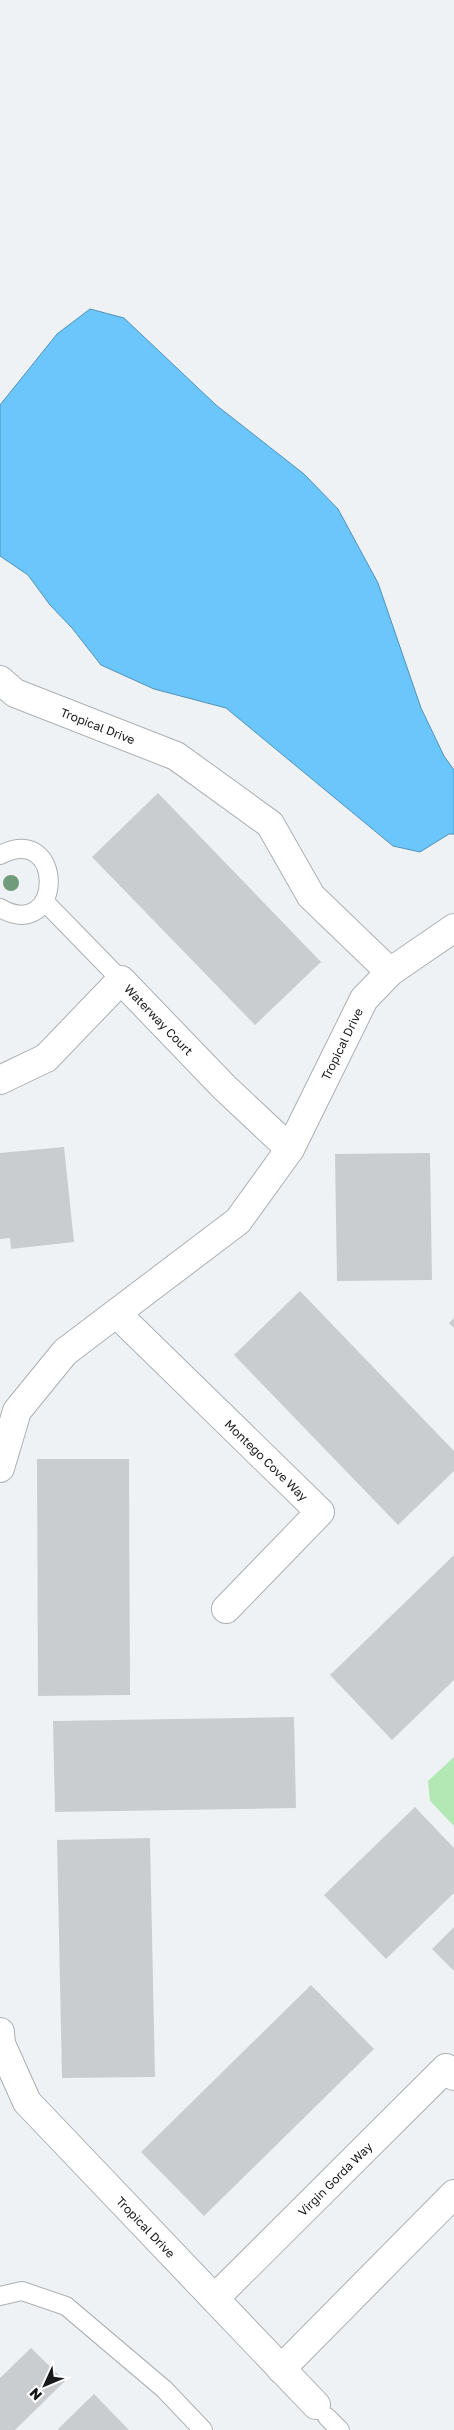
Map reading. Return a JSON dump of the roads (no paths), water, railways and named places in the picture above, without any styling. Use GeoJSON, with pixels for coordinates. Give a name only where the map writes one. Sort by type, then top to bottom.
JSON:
{"type":"FeatureCollection","features":[{"type":"Feature","properties":{"kind":"street","name":"Tropical Drive"},"geometry":{"type":"LineString","coordinates":[[0,680],[15,693],[176,756],[270,824],[311,896],[390,972],[364,999],[290,1149],[238,1221],[65,1352],[6,1424],[0,1468]]}},
{"type":"Feature","properties":{"kind":"street"},"geometry":{"type":"LineString","coordinates":[[390,972],[454,928]]}},
{"type":"Feature","properties":{"kind":"street","name":"Waterway Court"},"geometry":{"type":"LineString","coordinates":[[0,1080],[46,1058],[121,980],[224,1087],[290,1149]]}},
{"type":"Feature","properties":{"kind":"street","name":"Montego Cove Way"},"geometry":{"type":"LineString","coordinates":[[117,1314],[320,1512],[226,1609]]}},
{"type":"Feature","properties":{"kind":"street","name":"Tropical Drive"},"geometry":{"type":"LineString","coordinates":[[0,2032],[1,2044],[27,2102],[321,2411]]}},
{"type":"Feature","properties":{"kind":"street","name":"Virgin Gorda Way"},"geometry":{"type":"LineString","coordinates":[[215,2298],[446,2068],[454,2076]]}},
{"type":"Feature","properties":{"kind":"street"},"geometry":{"type":"LineString","coordinates":[[281,2369],[454,2194]]}},
{"type":"Feature","properties":{"kind":"lane"},"geometry":{"type":"LineString","coordinates":[[0,855],[8,851],[20,850],[30,852],[40,858],[50,876],[50,888],[44,901],[31,912],[21,914],[10,913],[0,908]]}},
{"type":"Feature","properties":{"kind":"lane"},"geometry":{"type":"LineString","coordinates":[[44,901],[121,980]]}},
{"type":"Feature","properties":{"kind":"lane"},"geometry":{"type":"LineString","coordinates":[[0,2296],[22,2291],[66,2306],[164,2389],[203,2430]]}},
{"type":"Feature","properties":{"kind":"lane"},"geometry":{"type":"LineString","coordinates":[[321,2411],[340,2430]]}},
{"type":"Feature","properties":{"kind":"water"},"geometry":{"type":"Polygon","coordinates":[[[90,309],[124,318],[216,405],[304,474],[338,509],[378,583],[421,708],[444,756],[454,770],[454,834],[449,834],[420,852],[393,846],[226,708],[154,689],[101,665],[72,628],[50,605],[28,575],[0,556],[0,405],[57,334],[90,309]]]}}]}
